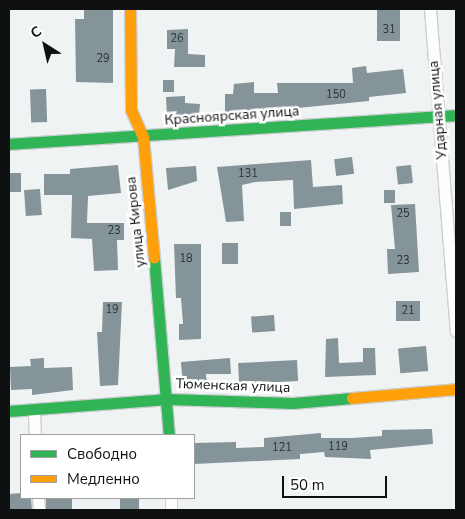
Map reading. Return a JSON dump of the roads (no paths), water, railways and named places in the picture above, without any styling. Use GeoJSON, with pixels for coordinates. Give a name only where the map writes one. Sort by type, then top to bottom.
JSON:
{"type":"FeatureCollection","features":[{"type":"Feature","properties":{"kind":"street","name":"улица Кирова"},"geometry":{"type":"LineString","coordinates":[[130,9],[131,110],[142,137],[168,398],[169,434]]}},
{"type":"Feature","properties":{"kind":"street","name":"Ударная улица"},"geometry":{"type":"LineString","coordinates":[[430,9],[456,331]]}},
{"type":"Feature","properties":{"kind":"street","name":"Красноярская улица"},"geometry":{"type":"LineString","coordinates":[[9,144],[142,137],[456,115]]}},
{"type":"Feature","properties":{"kind":"street","name":"Тюменская улица"},"geometry":{"type":"LineString","coordinates":[[9,411],[168,398],[293,404],[456,389]]}},
{"type":"Feature","properties":{"kind":"street"},"geometry":{"type":"LineString","coordinates":[[34,410],[35,434]]}}]}
